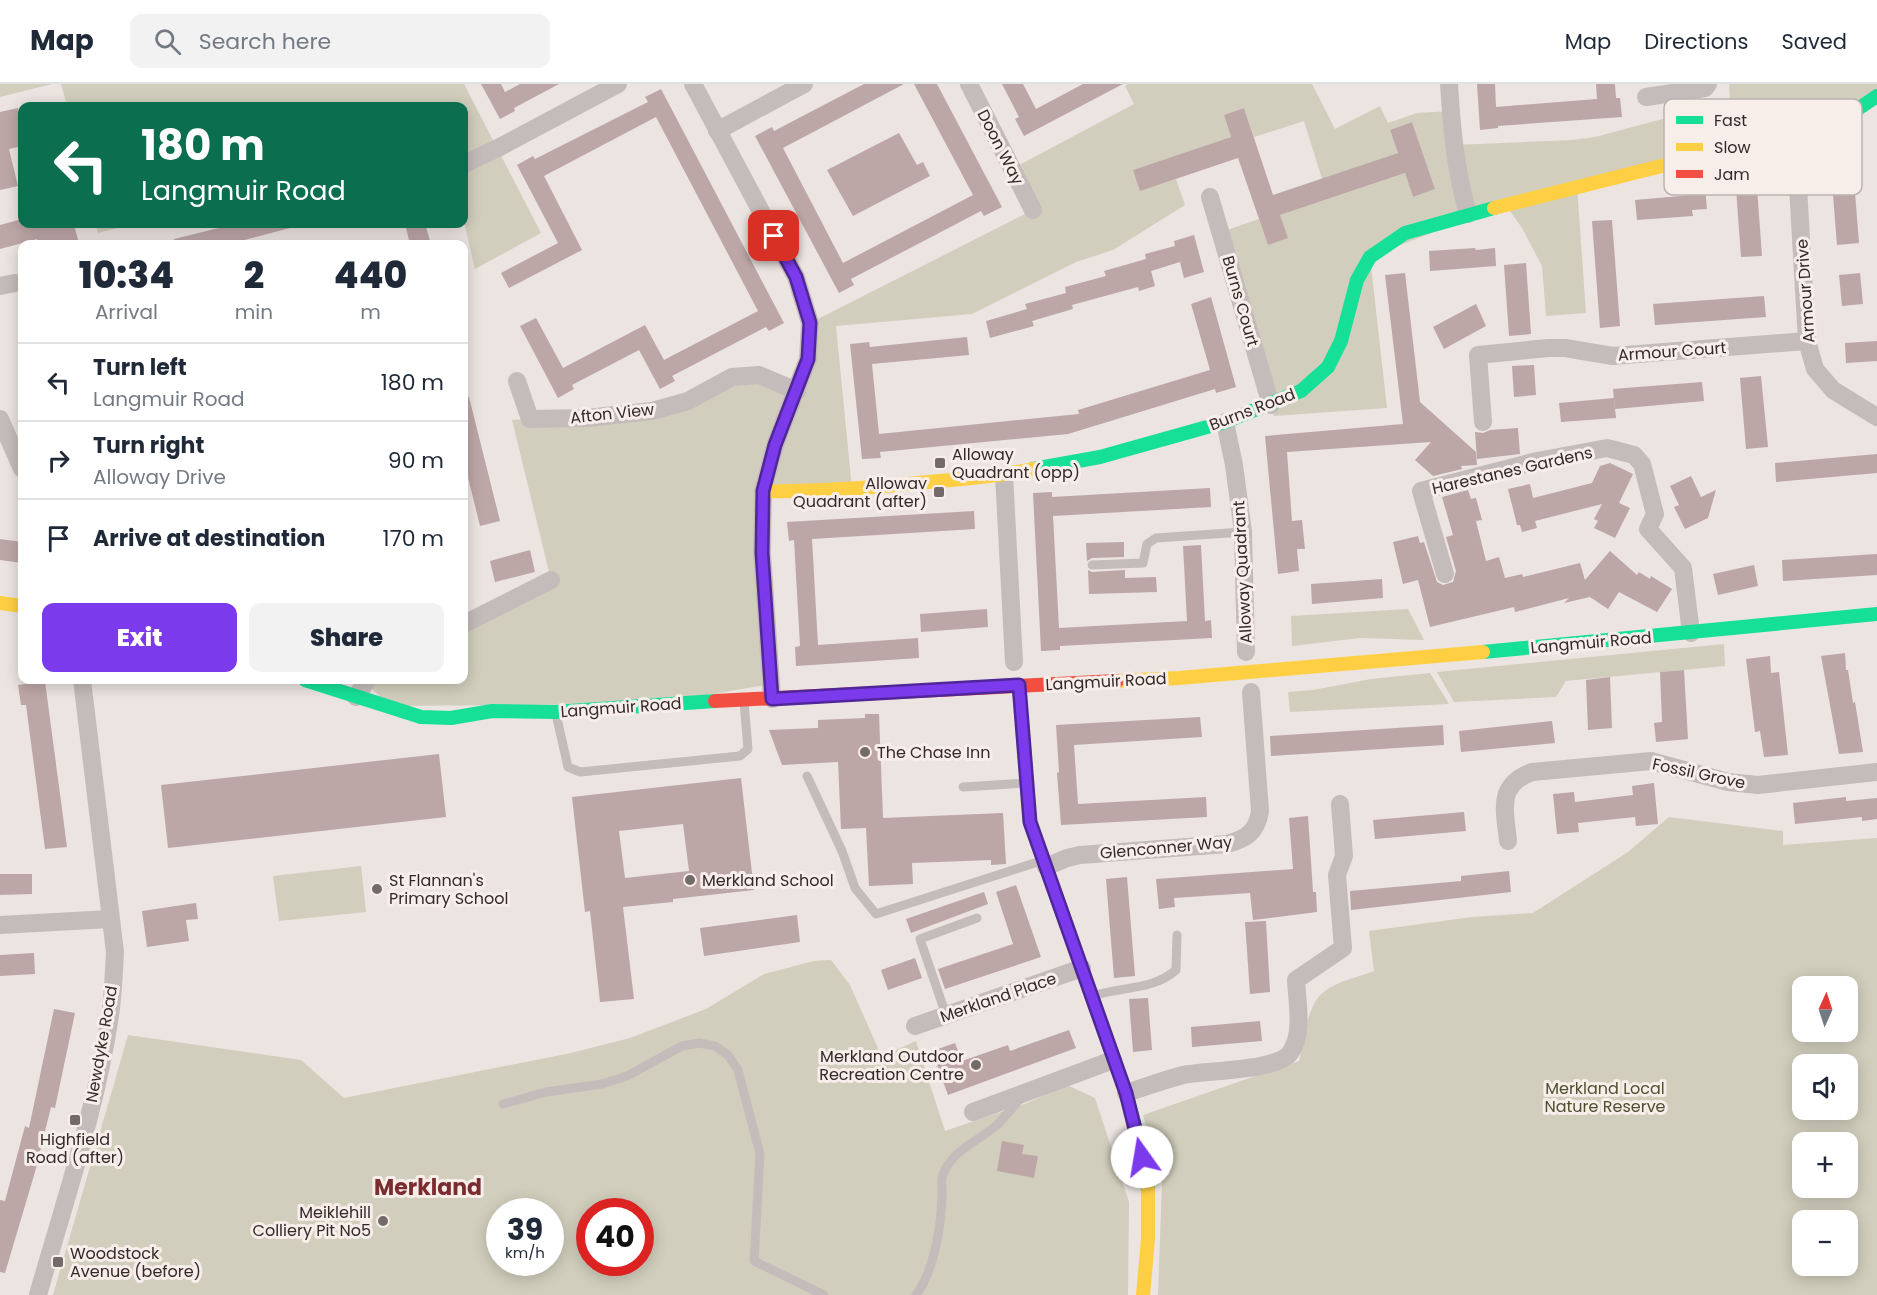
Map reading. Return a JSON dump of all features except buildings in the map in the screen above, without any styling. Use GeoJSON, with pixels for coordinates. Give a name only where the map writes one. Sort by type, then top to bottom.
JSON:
{"type":"FeatureCollection","features":[{"type":"Feature","properties":{"kind":"street"},"geometry":{"type":"LineString","coordinates":[[468,162],[618,84]]}},
{"type":"Feature","properties":{"kind":"street"},"geometry":{"type":"LineString","coordinates":[[693,84],[796,277],[810,323],[808,359],[775,445],[763,491],[762,553],[772,699]]}},
{"type":"Feature","properties":{"kind":"street"},"geometry":{"type":"LineString","coordinates":[[717,130],[804,84]]}},
{"type":"Feature","properties":{"kind":"street","name":"Doon Way"},"geometry":{"type":"LineString","coordinates":[[969,84],[1033,210]]}},
{"type":"Feature","properties":{"kind":"street"},"geometry":{"type":"LineString","coordinates":[[1449,84],[1453,145],[1458,179],[1468,214]]}},
{"type":"Feature","properties":{"kind":"street"},"geometry":{"type":"LineString","coordinates":[[1646,97],[1705,88],[1708,84]]}},
{"type":"Feature","properties":{"kind":"street","name":"Burns Road"},"geometry":{"type":"LineString","coordinates":[[1862,106],[1877,96]]}},
{"type":"Feature","properties":{"kind":"street","name":"Burns Road"},"geometry":{"type":"LineString","coordinates":[[763,491],[804,492],[868,488],[1004,475],[1101,457],[1225,422],[1272,405],[1300,391],[1328,367],[1341,341],[1356,280],[1370,257],[1405,233],[1468,214],[1664,166]]}},
{"type":"Feature","properties":{"kind":"street","name":"Armour Drive"},"geometry":{"type":"LineString","coordinates":[[1798,195],[1807,341],[1815,369],[1833,390],[1877,417]]}},
{"type":"Feature","properties":{"kind":"street","name":"Burns Court"},"geometry":{"type":"LineString","coordinates":[[1210,197],[1272,405]]}},
{"type":"Feature","properties":{"kind":"street","name":"Armour Court"},"geometry":{"type":"LineString","coordinates":[[1483,422],[1478,355],[1564,348],[1613,356],[1807,341]]}},
{"type":"Feature","properties":{"kind":"street","name":"Afton View"},"geometry":{"type":"LineString","coordinates":[[517,381],[530,419],[587,418],[652,411],[688,401],[732,377],[759,375],[797,390]]}},
{"type":"Feature","properties":{"kind":"street"},"geometry":{"type":"LineString","coordinates":[[0,419],[18,460]]}},
{"type":"Feature","properties":{"kind":"street","name":"Alloway Quadrant"},"geometry":{"type":"LineString","coordinates":[[1225,422],[1234,465],[1243,532],[1246,652]]}},
{"type":"Feature","properties":{"kind":"street","name":"Harestanes Gardens"},"geometry":{"type":"LineString","coordinates":[[1445,574],[1421,491],[1537,461],[1607,448],[1621,451],[1634,455],[1642,464],[1655,514],[1648,529],[1683,567],[1691,633]]}},
{"type":"Feature","properties":{"kind":"street"},"geometry":{"type":"LineString","coordinates":[[1004,475],[1014,662]]}},
{"type":"Feature","properties":{"kind":"street"},"geometry":{"type":"LineString","coordinates":[[468,618],[551,580]]}},
{"type":"Feature","properties":{"kind":"street"},"geometry":{"type":"LineString","coordinates":[[0,603],[18,605]]}},
{"type":"Feature","properties":{"kind":"street","name":"Langmuir Road"},"geometry":{"type":"LineString","coordinates":[[317,684],[421,717],[451,718],[492,711],[555,712],[653,704],[1179,678],[1434,657],[1877,614]]}},
{"type":"Feature","properties":{"kind":"street","name":"Newdyke Road"},"geometry":{"type":"LineString","coordinates":[[38,1295],[96,1088],[113,991],[115,952],[83,684]]}},
{"type":"Feature","properties":{"kind":"street"},"geometry":{"type":"LineString","coordinates":[[356,697],[365,684]]}},
{"type":"Feature","properties":{"kind":"street"},"geometry":{"type":"LineString","coordinates":[[1019,685],[1030,822],[1126,1093],[1140,1141],[1148,1189],[1148,1239],[1143,1295]]}},
{"type":"Feature","properties":{"kind":"street","name":"Glenconner Way"},"geometry":{"type":"LineString","coordinates":[[1044,864],[1080,855],[1227,844],[1246,838],[1259,822],[1260,811],[1251,692]]}},
{"type":"Feature","properties":{"kind":"street","name":"Fossil Grove"},"geometry":{"type":"LineString","coordinates":[[1508,841],[1505,801],[1507,791],[1512,782],[1532,772],[1651,762],[1728,782],[1758,785],[1877,772]]}},
{"type":"Feature","properties":{"kind":"street"},"geometry":{"type":"LineString","coordinates":[[1126,1093],[1183,1075],[1276,1062],[1289,1054],[1296,1043],[1298,1027],[1296,980],[1342,948],[1337,875],[1344,856],[1340,804]]}},
{"type":"Feature","properties":{"kind":"street"},"geometry":{"type":"LineString","coordinates":[[0,926],[110,919]]}},
{"type":"Feature","properties":{"kind":"street","name":"Merkland Place"},"geometry":{"type":"LineString","coordinates":[[915,1026],[1082,968]]}},
{"type":"Feature","properties":{"kind":"street"},"geometry":{"type":"LineString","coordinates":[[973,1112],[1113,1060]]}},
{"type":"Feature","properties":{"kind":"lane"},"geometry":{"type":"LineString","coordinates":[[1092,565],[1143,563],[1147,544],[1156,538],[1243,532]]}},
{"type":"Feature","properties":{"kind":"lane"},"geometry":{"type":"LineString","coordinates":[[555,712],[568,767],[580,772],[740,756],[748,749],[744,701]]}},
{"type":"Feature","properties":{"kind":"lane"},"geometry":{"type":"LineString","coordinates":[[807,776],[842,851],[855,888],[876,914],[1044,864]]}},
{"type":"Feature","properties":{"kind":"lane"},"geometry":{"type":"LineString","coordinates":[[963,787],[1026,783]]}},
{"type":"Feature","properties":{"kind":"lane"},"geometry":{"type":"LineString","coordinates":[[946,1015],[920,939],[977,918]]}},
{"type":"Feature","properties":{"kind":"lane"},"geometry":{"type":"LineString","coordinates":[[1091,996],[1106,991],[1157,983],[1167,978],[1176,970],[1177,935]]}},
{"type":"Feature","properties":{"kind":"lane"},"geometry":{"type":"LineString","coordinates":[[502,1104],[546,1092],[602,1084],[627,1076],[682,1046],[699,1043],[715,1046],[728,1055],[738,1070],[760,1154],[754,1260],[824,1295]]}},
{"type":"Feature","properties":{"kind":"lane"},"geometry":{"type":"LineString","coordinates":[[916,1295],[926,1282],[935,1246],[942,1197],[942,1177],[950,1161],[998,1124],[1024,1093]]}},
{"type":"Feature","properties":{"kind":"green space"},"geometry":{"type":"Polygon","coordinates":[[[0,84],[52,84],[0,97],[0,84]]]}},
{"type":"Feature","properties":{"kind":"green space"},"geometry":{"type":"Polygon","coordinates":[[[61,84],[464,84],[541,233],[475,269],[465,228],[468,228],[468,102],[66,102],[61,84]]]}},
{"type":"Feature","properties":{"kind":"green space"},"geometry":{"type":"Polygon","coordinates":[[[1128,84],[1312,84],[1335,129],[1380,106],[1388,123],[1417,113],[1451,111],[1454,145],[1572,140],[1595,137],[1664,119],[1664,161],[1577,187],[1586,313],[1546,316],[1542,266],[1522,228],[1505,204],[1370,257],[1387,408],[1274,416],[1221,232],[1259,219],[1268,245],[1280,215],[1405,173],[1413,197],[1435,189],[1412,122],[1390,130],[1398,153],[1322,179],[1304,121],[1254,137],[1244,108],[1224,115],[1231,137],[1133,170],[1141,190],[1176,179],[1185,205],[1113,250],[1076,262],[972,314],[836,326],[852,489],[763,491],[771,684],[653,704],[391,706],[366,684],[468,684],[468,622],[551,580],[512,420],[652,411],[732,377],[797,390],[810,323],[1033,210],[1012,169],[1134,104],[1125,86],[1128,84]]]}},
{"type":"Feature","properties":{"kind":"green space"},"geometry":{"type":"Polygon","coordinates":[[[1729,84],[1877,84],[1877,96],[1862,101],[1730,99],[1729,84]]]}},
{"type":"Feature","properties":{"kind":"green space"},"geometry":{"type":"Polygon","coordinates":[[[97,228],[117,228],[98,233],[97,228]]]}},
{"type":"Feature","properties":{"kind":"green space"},"geometry":{"type":"Polygon","coordinates":[[[1408,609],[1424,640],[1360,638],[1292,646],[1291,616],[1408,609]]]}},
{"type":"Feature","properties":{"kind":"green space"},"geometry":{"type":"Polygon","coordinates":[[[1724,644],[1725,666],[1566,681],[1556,697],[1454,702],[1437,672],[1724,644]]]}},
{"type":"Feature","properties":{"kind":"green space"},"geometry":{"type":"Polygon","coordinates":[[[1430,673],[1449,704],[1290,712],[1288,692],[1313,690],[1371,679],[1430,673]]]}},
{"type":"Feature","properties":{"kind":"green space","name":"Merkland Local Nature Reserve"},"geometry":{"type":"Polygon","coordinates":[[[1669,817],[1783,831],[1783,845],[1877,838],[1877,1295],[1158,1295],[1162,1183],[1143,1115],[1299,1061],[1310,1013],[1319,997],[1336,984],[1374,971],[1369,931],[1472,917],[1533,913],[1628,852],[1669,817]]]}},
{"type":"Feature","properties":{"kind":"green space"},"geometry":{"type":"Polygon","coordinates":[[[361,866],[366,912],[279,921],[273,876],[361,866]]]}},
{"type":"Feature","properties":{"kind":"green space"},"geometry":{"type":"Polygon","coordinates":[[[831,960],[850,985],[880,1057],[916,1041],[945,1131],[1027,1103],[1067,1085],[1095,1098],[1129,1202],[1128,1295],[53,1295],[128,1035],[301,1060],[344,1098],[571,1053],[630,1038],[706,1009],[764,974],[814,961],[831,960]]]}},
{"type":"Feature","properties":{"kind":"traffic: fast"},"geometry":{"type":"LineString","coordinates":[[1862,106],[1877,96]]}},
{"type":"Feature","properties":{"kind":"traffic: fast"},"geometry":{"type":"LineString","coordinates":[[1033,469],[1100,457],[1225,422],[1301,391],[1328,367],[1341,341],[1357,280],[1370,257],[1405,233],[1494,208]]}},
{"type":"Feature","properties":{"kind":"traffic: fast"},"geometry":{"type":"LineString","coordinates":[[1483,652],[1877,614]]}},
{"type":"Feature","properties":{"kind":"traffic: fast"},"geometry":{"type":"LineString","coordinates":[[318,684],[421,717],[451,718],[492,711],[555,712],[715,701]]}},
{"type":"Feature","properties":{"kind":"traffic: fast"},"geometry":{"type":"LineString","coordinates":[[1019,685],[1030,822],[1126,1093],[1139,1141],[1148,1190]]}},
{"type":"Feature","properties":{"kind":"traffic: slow"},"geometry":{"type":"LineString","coordinates":[[1494,208],[1664,165]]}},
{"type":"Feature","properties":{"kind":"traffic: slow"},"geometry":{"type":"LineString","coordinates":[[763,491],[880,486],[991,476],[1033,469]]}},
{"type":"Feature","properties":{"kind":"traffic: slow"},"geometry":{"type":"LineString","coordinates":[[0,603],[18,605]]}},
{"type":"Feature","properties":{"kind":"traffic: slow"},"geometry":{"type":"LineString","coordinates":[[1117,681],[1179,678],[1483,652]]}},
{"type":"Feature","properties":{"kind":"traffic: slow"},"geometry":{"type":"LineString","coordinates":[[1143,1295],[1148,1239],[1148,1190]]}},
{"type":"Feature","properties":{"kind":"traffic: jam"},"geometry":{"type":"LineString","coordinates":[[715,701],[1117,681]]}},
{"type":"Feature","properties":{"kind":"place","name":"Alloway Quadrant (opp)"},"geometry":{"type":"Point","coordinates":[940,463]}},
{"type":"Feature","properties":{"kind":"place","name":"Alloway Quadrant (after)"},"geometry":{"type":"Point","coordinates":[939,492]}},
{"type":"Feature","properties":{"kind":"place","name":"The Chase Inn"},"geometry":{"type":"Point","coordinates":[865,752]}},
{"type":"Feature","properties":{"kind":"place","name":"Merkland School"},"geometry":{"type":"Point","coordinates":[690,880]}},
{"type":"Feature","properties":{"kind":"place","name":"St Flannan's Primary School"},"geometry":{"type":"Point","coordinates":[377,889]}},
{"type":"Feature","properties":{"kind":"place","name":"Merkland Outdoor Recreation Centre"},"geometry":{"type":"Point","coordinates":[976,1065]}},
{"type":"Feature","properties":{"kind":"place","name":"Highfield Road (after)"},"geometry":{"type":"Point","coordinates":[75,1120]}},
{"type":"Feature","properties":{"kind":"place","name":"Meiklehill Colliery Pit No5"},"geometry":{"type":"Point","coordinates":[383,1221]}},
{"type":"Feature","properties":{"kind":"place","name":"Woodstock Avenue (before)"},"geometry":{"type":"Point","coordinates":[58,1262]}},
{"type":"Feature","properties":{"kind":"district","name":"Merkland"},"geometry":{"type":"Point","coordinates":[428,1187]}},
{"type":"Feature","properties":{"kind":"route"},"geometry":{"type":"LineString","coordinates":[[774,236],[796,277],[810,323],[808,359],[775,445],[763,491],[762,553],[772,699],[1019,685],[1030,822],[1126,1093],[1140,1141],[1142,1157]]}}]}
